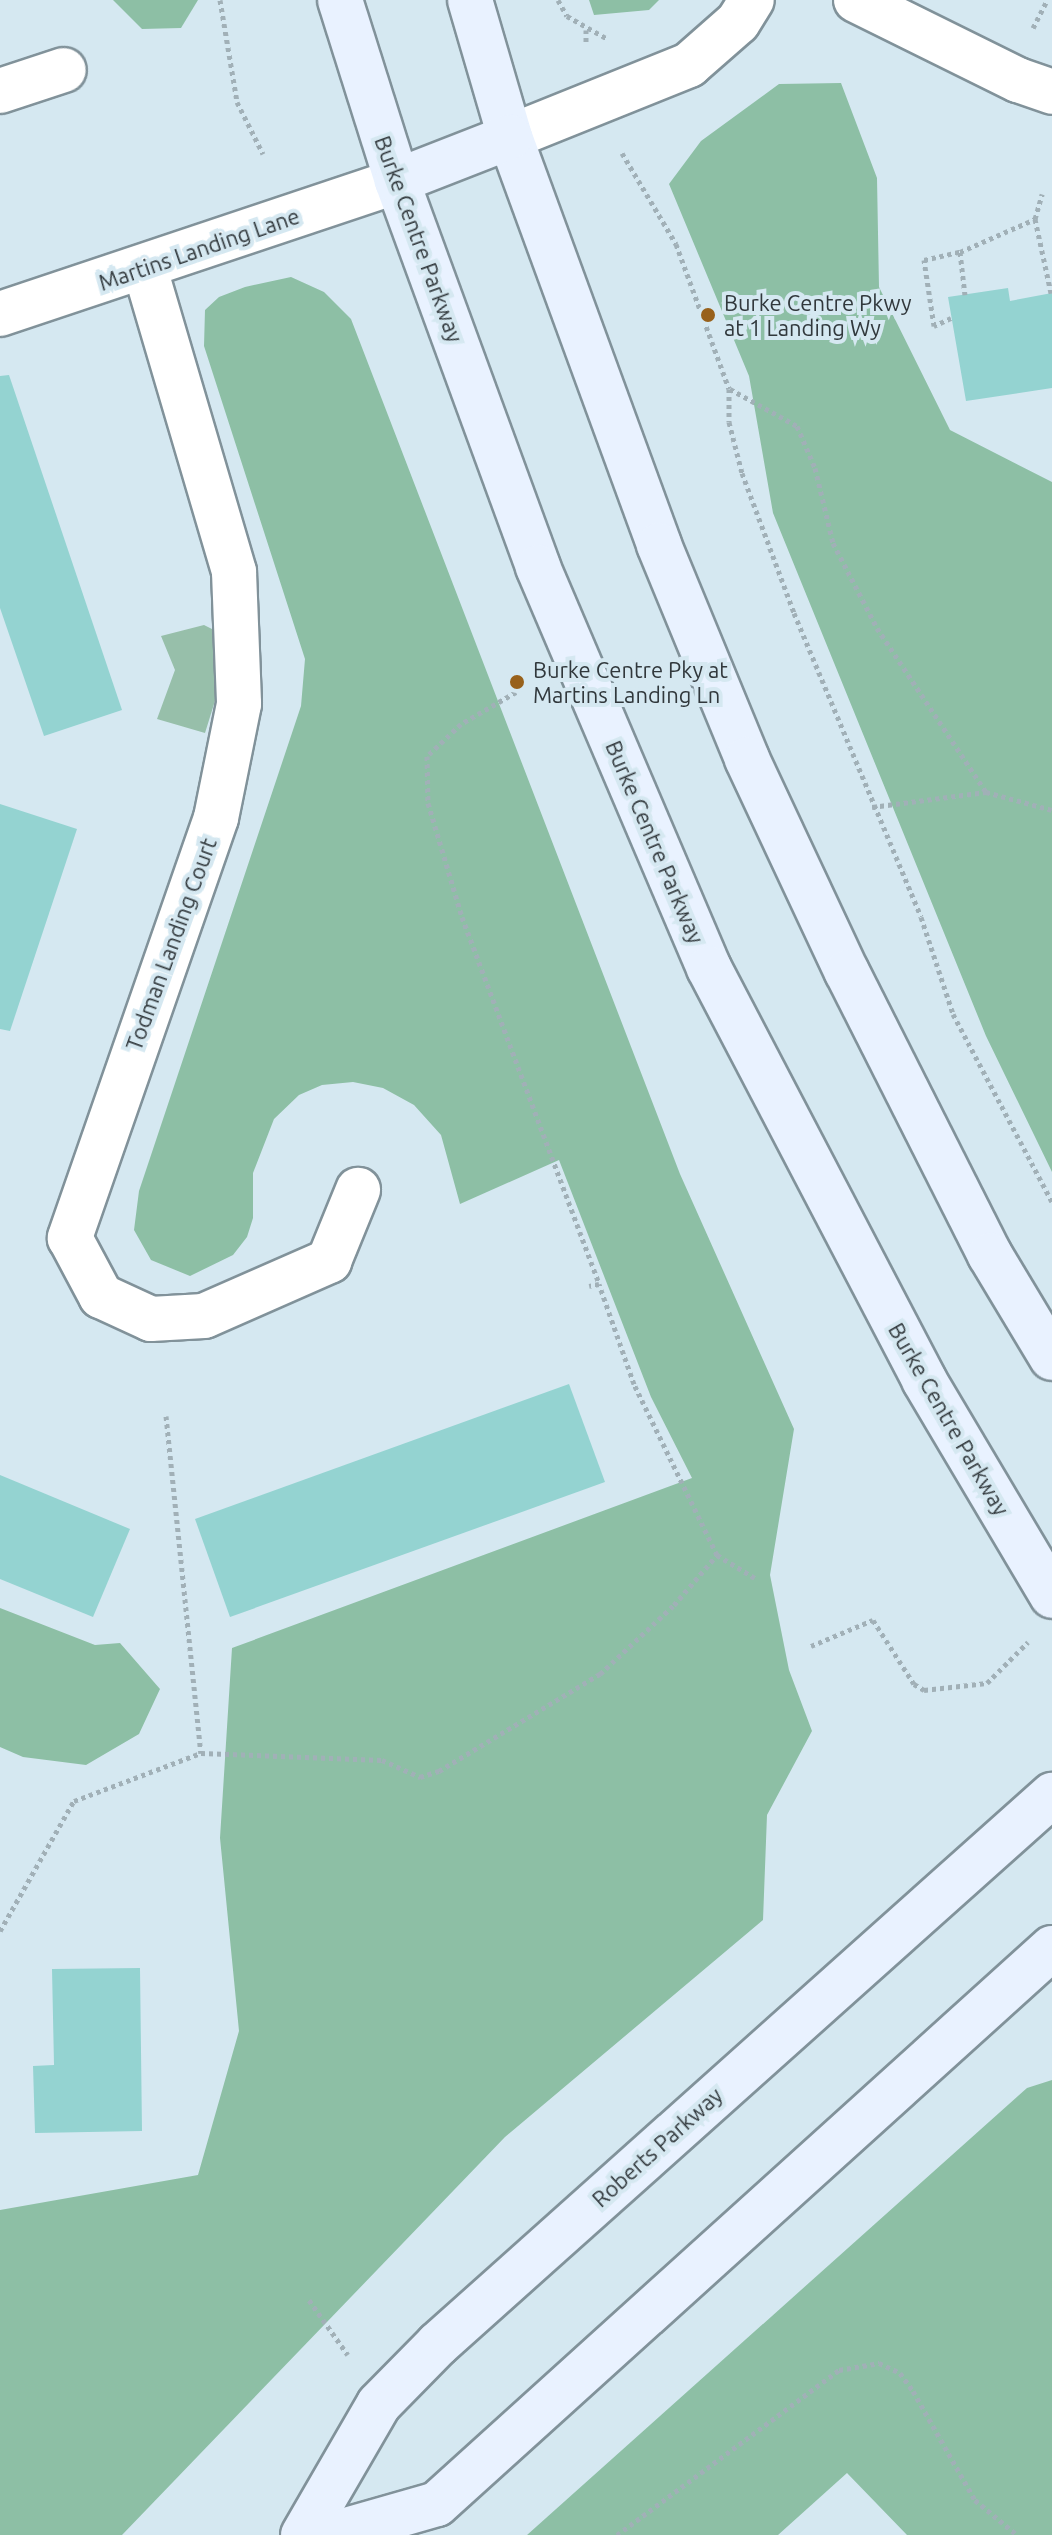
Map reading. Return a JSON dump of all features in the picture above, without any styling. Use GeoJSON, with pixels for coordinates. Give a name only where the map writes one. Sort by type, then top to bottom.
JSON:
{"type":"FeatureCollection","features":[{"type":"Feature","properties":{"kind":"main road","name":"Burke Centre Parkway"},"geometry":{"type":"LineString","coordinates":[[340,0],[397,181],[538,567],[709,968],[924,1380],[1052,1596]]}},
{"type":"Feature","properties":{"kind":"main road"},"geometry":{"type":"LineString","coordinates":[[470,0],[510,137],[659,545],[747,759],[861,1001],[990,1255],[1052,1358]]}},
{"type":"Feature","properties":{"kind":"main road"},"geometry":{"type":"LineString","coordinates":[[397,181],[510,137]]}},
{"type":"Feature","properties":{"kind":"main road","name":"Roberts Parkway"},"geometry":{"type":"LineString","coordinates":[[303,2535],[379,2404],[438,2344],[1052,1795]]}},
{"type":"Feature","properties":{"kind":"main road"},"geometry":{"type":"LineString","coordinates":[[329,2535],[437,2504],[1052,1948]]}},
{"type":"Feature","properties":{"kind":"street"},"geometry":{"type":"LineString","coordinates":[[510,137],[689,65],[738,22],[752,0]]}},
{"type":"Feature","properties":{"kind":"street"},"geometry":{"type":"LineString","coordinates":[[856,0],[1018,80],[1052,92]]}},
{"type":"Feature","properties":{"kind":"street"},"geometry":{"type":"LineString","coordinates":[[0,91],[64,70]]}},
{"type":"Feature","properties":{"kind":"street","name":"Martins Landing Lane"},"geometry":{"type":"LineString","coordinates":[[0,314],[145,269],[397,181]]}},
{"type":"Feature","properties":{"kind":"street","name":"Todman Landing Court"},"geometry":{"type":"LineString","coordinates":[[145,269],[234,572],[239,704],[216,818],[70,1238],[101,1296],[151,1319],[204,1316],[329,1261],[358,1190]]}},
{"type":"Feature","properties":{"kind":"path"},"geometry":{"type":"LineString","coordinates":[[220,0],[237,102],[263,154]]}},
{"type":"Feature","properties":{"kind":"path"},"geometry":{"type":"LineString","coordinates":[[558,0],[567,16],[586,30]]}},
{"type":"Feature","properties":{"kind":"path"},"geometry":{"type":"LineString","coordinates":[[629,166],[676,244],[729,389],[729,422],[742,473],[872,807],[921,917],[953,1014],[1052,1202]]}},
{"type":"Feature","properties":{"kind":"path"},"geometry":{"type":"LineString","coordinates":[[1042,194],[1035,219],[1051,293]]}},
{"type":"Feature","properties":{"kind":"path"},"geometry":{"type":"LineString","coordinates":[[951,318],[934,326],[924,260],[960,252],[1035,219]]}},
{"type":"Feature","properties":{"kind":"path"},"geometry":{"type":"LineString","coordinates":[[960,252],[965,295]]}},
{"type":"Feature","properties":{"kind":"path"},"geometry":{"type":"LineString","coordinates":[[729,389],[797,426],[815,468],[833,543],[877,628],[986,792]]}},
{"type":"Feature","properties":{"kind":"path"},"geometry":{"type":"LineString","coordinates":[[516,692],[461,724],[427,756],[428,803],[462,917],[634,1384],[717,1555],[755,1578]]}},
{"type":"Feature","properties":{"kind":"path"},"geometry":{"type":"LineString","coordinates":[[872,807],[986,792],[1052,810]]}},
{"type":"Feature","properties":{"kind":"path"},"geometry":{"type":"LineString","coordinates":[[589,1286],[599,1284]]}},
{"type":"Feature","properties":{"kind":"path"},"geometry":{"type":"LineString","coordinates":[[166,1416],[201,1753]]}},
{"type":"Feature","properties":{"kind":"path"},"geometry":{"type":"LineString","coordinates":[[0,1931],[74,1801],[201,1753],[382,1760],[420,1777],[439,1771],[600,1674],[674,1605],[717,1555]]}},
{"type":"Feature","properties":{"kind":"path"},"geometry":{"type":"LineString","coordinates":[[811,1646],[873,1620],[914,1684],[924,1690],[987,1683],[1030,1641]]}},
{"type":"Feature","properties":{"kind":"path"},"geometry":{"type":"LineString","coordinates":[[309,2300],[355,2365]]}},
{"type":"Feature","properties":{"kind":"path"},"geometry":{"type":"LineString","coordinates":[[617,2535],[839,2370],[879,2363],[900,2373],[913,2391],[975,2500],[1017,2535]]}},
{"type":"Feature","properties":{"kind":"green space"},"geometry":{"type":"Polygon","coordinates":[[[113,0],[198,0],[181,28],[142,29],[113,0]]]}},
{"type":"Feature","properties":{"kind":"green space"},"geometry":{"type":"Polygon","coordinates":[[[589,0],[659,0],[649,10],[594,15],[589,0]]]}},
{"type":"Feature","properties":{"kind":"green space"},"geometry":{"type":"Polygon","coordinates":[[[841,83],[877,178],[879,287],[950,430],[1052,482],[1052,1172],[986,1036],[773,513],[749,376],[669,184],[701,141],[779,84],[841,83]]]}},
{"type":"Feature","properties":{"kind":"green space"},"geometry":{"type":"Polygon","coordinates":[[[291,277],[324,292],[351,319],[680,1174],[794,1429],[770,1575],[789,1670],[812,1731],[767,1815],[763,1920],[505,2137],[122,2535],[0,2535],[0,2210],[198,2175],[239,2031],[220,1838],[232,1648],[692,1478],[651,1397],[559,1160],[460,1204],[441,1135],[414,1105],[383,1088],[353,1082],[322,1085],[299,1095],[274,1119],[253,1173],[253,1218],[247,1237],[233,1255],[190,1276],[151,1260],[134,1230],[139,1191],[301,706],[305,659],[204,346],[205,310],[219,297],[245,287],[291,277]]]}},
{"type":"Feature","properties":{"kind":"green space"},"geometry":{"type":"Polygon","coordinates":[[[204,625],[216,631],[219,688],[205,733],[157,719],[175,670],[161,636],[204,625]]]}},
{"type":"Feature","properties":{"kind":"green space"},"geometry":{"type":"Polygon","coordinates":[[[0,1608],[95,1645],[120,1643],[160,1689],[139,1734],[86,1765],[23,1757],[0,1747],[0,1608]]]}},
{"type":"Feature","properties":{"kind":"green space"},"geometry":{"type":"Polygon","coordinates":[[[1052,2080],[1052,2535],[907,2535],[847,2473],[778,2535],[527,2535],[1027,2088],[1052,2080]]]}},
{"type":"Feature","properties":{"kind":"building"},"geometry":{"type":"Polygon","coordinates":[[[1008,288],[1010,301],[1052,293],[1052,388],[966,401],[948,297],[1008,288]]]}},
{"type":"Feature","properties":{"kind":"building"},"geometry":{"type":"Polygon","coordinates":[[[9,375],[122,710],[44,736],[0,608],[0,376],[9,375]]]}},
{"type":"Feature","properties":{"kind":"building"},"geometry":{"type":"Polygon","coordinates":[[[0,804],[77,829],[10,1031],[0,1029],[0,804]]]}},
{"type":"Feature","properties":{"kind":"building"},"geometry":{"type":"Polygon","coordinates":[[[569,1384],[605,1482],[230,1617],[195,1519],[569,1384]]]}},
{"type":"Feature","properties":{"kind":"building"},"geometry":{"type":"Polygon","coordinates":[[[0,1475],[130,1529],[93,1617],[0,1579],[0,1475]]]}},
{"type":"Feature","properties":{"kind":"building"},"geometry":{"type":"Polygon","coordinates":[[[140,1968],[142,2131],[35,2133],[33,2066],[54,2065],[52,1969],[140,1968]]]}},
{"type":"Feature","properties":{"kind":"place","name":"Burke Centre Pkwy at 1 Landing Wy"},"geometry":{"type":"Point","coordinates":[708,315]}},
{"type":"Feature","properties":{"kind":"place","name":"Burke Centre Pky at Martins Landing Ln"},"geometry":{"type":"Point","coordinates":[517,682]}}]}
